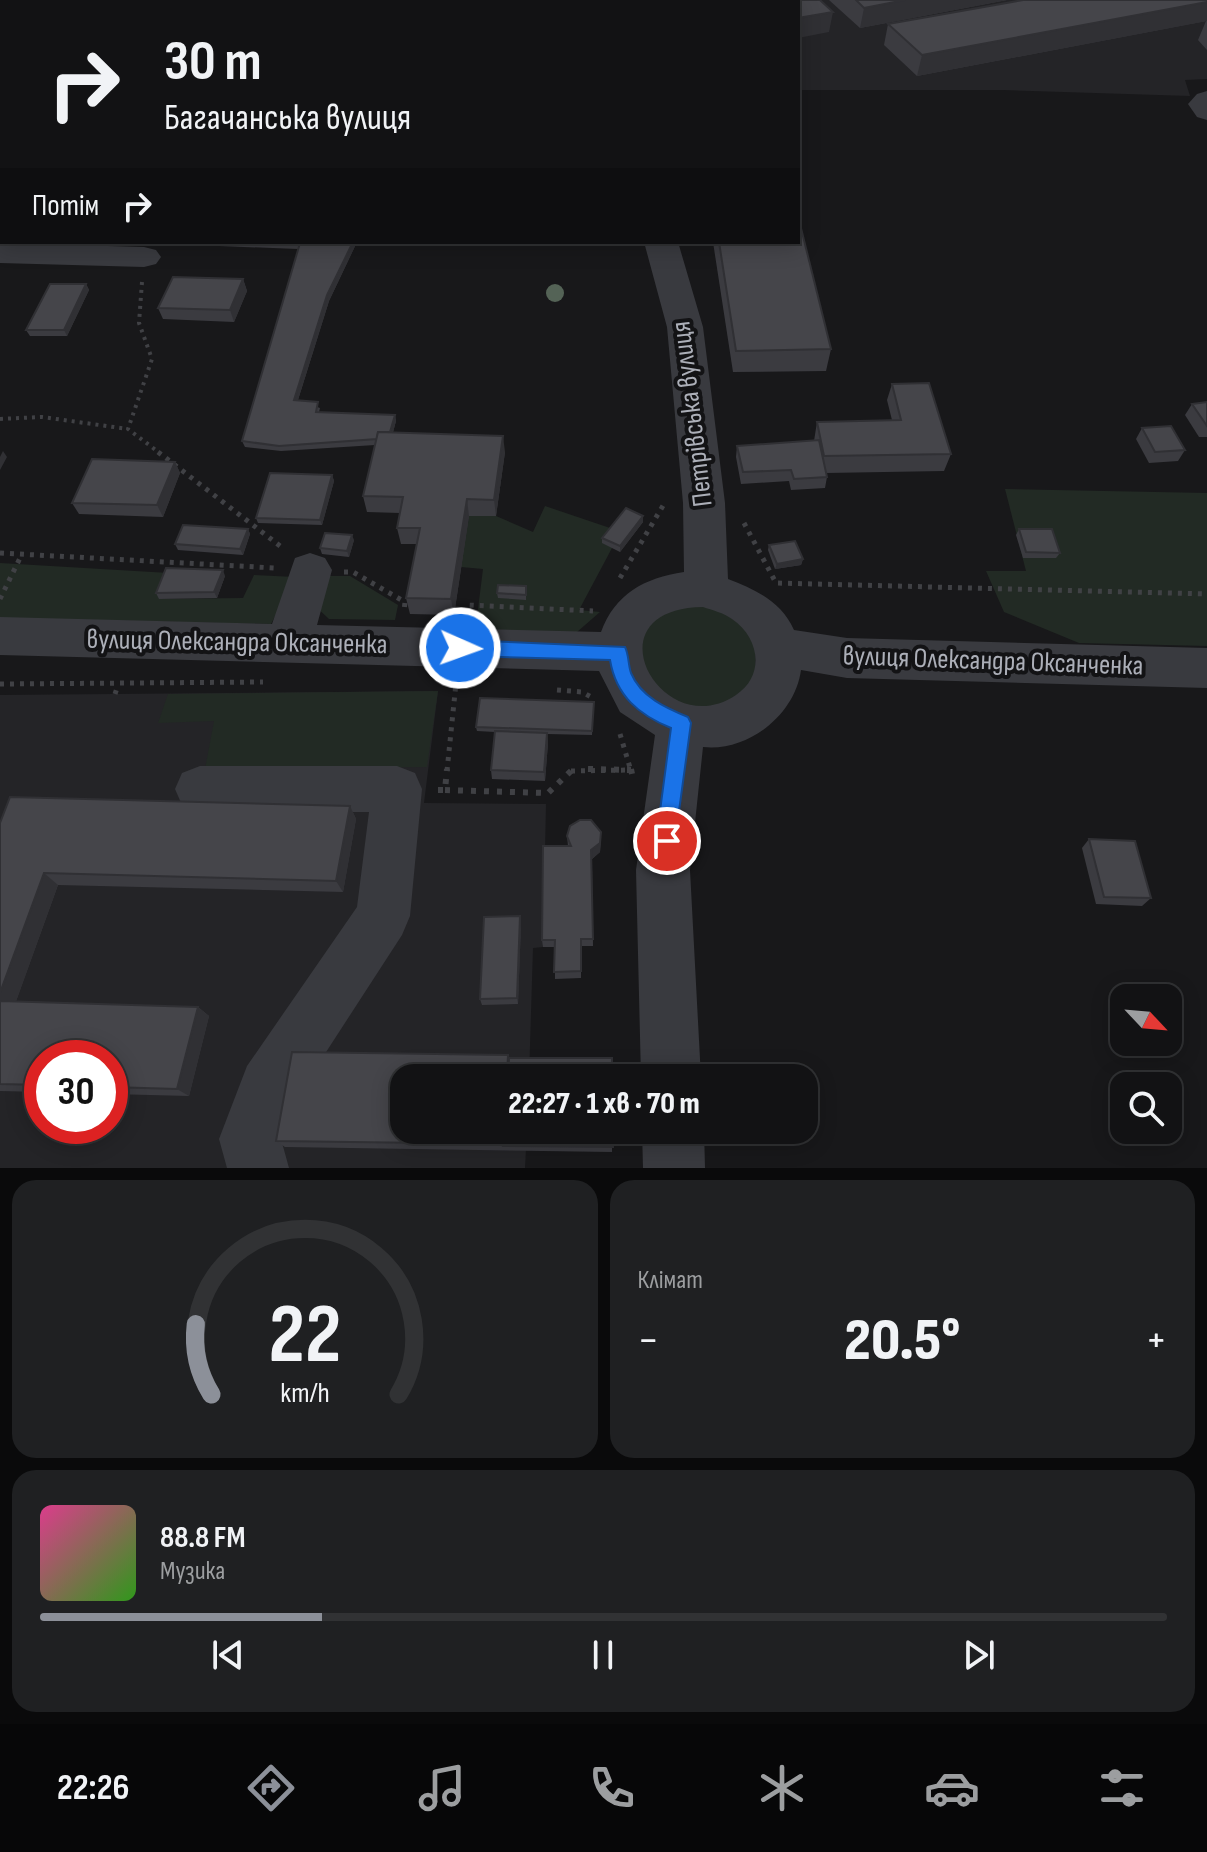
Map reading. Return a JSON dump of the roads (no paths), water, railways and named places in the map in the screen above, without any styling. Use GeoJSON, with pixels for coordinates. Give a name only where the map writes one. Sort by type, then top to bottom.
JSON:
{"type":"FeatureCollection","features":[{"type":"Feature","properties":{"kind":"street"},"geometry":{"type":"LineString","coordinates":[[1207,100],[1202,104],[1207,111]]}},
{"type":"Feature","properties":{"kind":"street","name":"Петрівська вулиця"},"geometry":{"type":"LineString","coordinates":[[662,244],[685,327],[704,503],[706,589]]}},
{"type":"Feature","properties":{"kind":"street"},"geometry":{"type":"LineString","coordinates":[[0,253],[144,257]]}},
{"type":"Feature","properties":{"kind":"street"},"geometry":{"type":"LineString","coordinates":[[282,662],[310,570]]}},
{"type":"Feature","properties":{"kind":"street"},"geometry":{"type":"LineString","coordinates":[[706,589],[731,595],[753,607],[770,625],[780,647],[781,669],[774,690],[758,708],[736,720],[709,726],[681,723],[656,713],[635,696],[622,675],[618,652],[623,630],[636,611],[656,597],[680,590],[706,589]]}},
{"type":"Feature","properties":{"kind":"street","name":"вулиця Олександра Оксанченка"},"geometry":{"type":"LineString","coordinates":[[0,636],[282,662],[457,674],[618,652]]}},
{"type":"Feature","properties":{"kind":"street","name":"вулиця Олександра Оксанченка"},"geometry":{"type":"LineString","coordinates":[[780,647],[847,658],[1207,668]]}},
{"type":"Feature","properties":{"kind":"street"},"geometry":{"type":"LineString","coordinates":[[670,1064],[663,870],[681,723]]}},
{"type":"Feature","properties":{"kind":"street"},"geometry":{"type":"LineString","coordinates":[[200,789],[421,789],[383,916],[268,1087],[250,1139],[258,1168]]}},
{"type":"Feature","properties":{"kind":"street"},"geometry":{"type":"LineString","coordinates":[[673,1144],[674,1168]]}}]}
